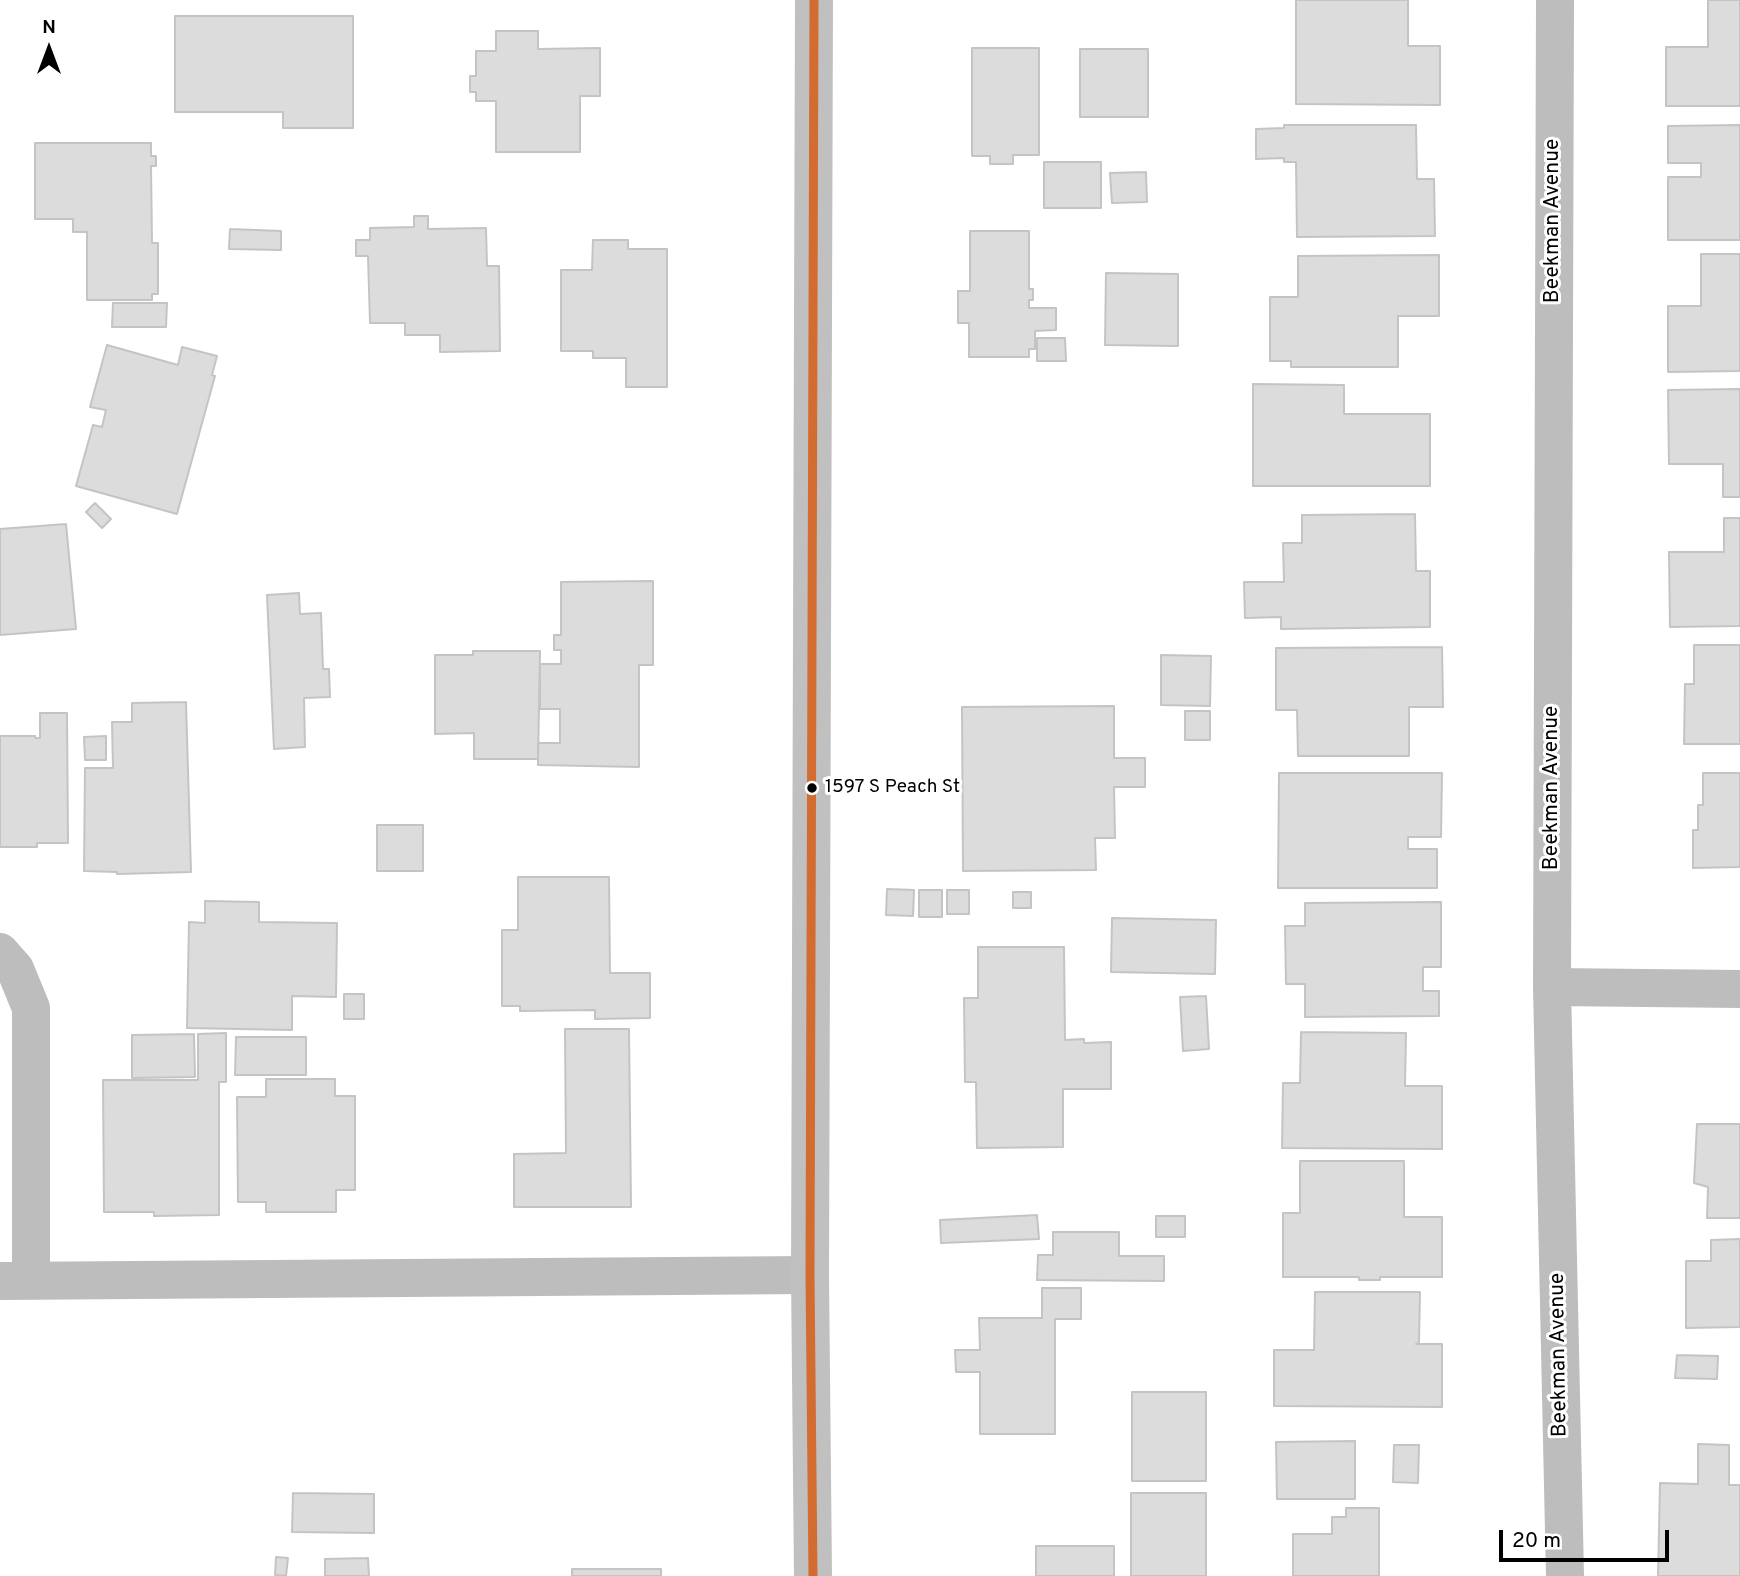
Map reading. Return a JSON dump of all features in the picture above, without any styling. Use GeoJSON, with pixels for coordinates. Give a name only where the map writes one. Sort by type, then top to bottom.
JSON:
{"type":"FeatureCollection","features":[{"type":"Feature","properties":{"kind":"street"},"geometry":{"type":"LineString","coordinates":[[813,1576],[810,1275],[814,0]]}},
{"type":"Feature","properties":{"kind":"street","name":"Beekman Avenue"},"geometry":{"type":"LineString","coordinates":[[1555,0],[1552,987],[1565,1576]]}},
{"type":"Feature","properties":{"kind":"street"},"geometry":{"type":"LineString","coordinates":[[0,953],[15,969],[31,1008],[15,1280],[810,1275]]}},
{"type":"Feature","properties":{"kind":"street"},"geometry":{"type":"LineString","coordinates":[[1552,987],[1740,989]]}},
{"type":"Feature","properties":{"kind":"building"},"geometry":{"type":"Polygon","coordinates":[[[1296,0],[1408,0],[1408,46],[1440,46],[1440,105],[1296,104],[1296,0]]]}},
{"type":"Feature","properties":{"kind":"building"},"geometry":{"type":"Polygon","coordinates":[[[1708,0],[1740,0],[1740,106],[1666,106],[1666,47],[1708,47],[1708,0]]]}},
{"type":"Feature","properties":{"kind":"building"},"geometry":{"type":"Polygon","coordinates":[[[175,16],[353,16],[353,128],[283,128],[283,112],[175,112],[175,16]]]}},
{"type":"Feature","properties":{"kind":"building"},"geometry":{"type":"Polygon","coordinates":[[[496,31],[538,31],[538,49],[600,48],[600,96],[580,96],[580,152],[496,152],[496,101],[476,101],[476,92],[470,92],[470,76],[476,76],[476,51],[496,51],[496,31]]]}},
{"type":"Feature","properties":{"kind":"building"},"geometry":{"type":"Polygon","coordinates":[[[972,48],[1039,48],[1039,155],[1013,155],[1013,164],[990,164],[990,156],[972,156],[972,48]]]}},
{"type":"Feature","properties":{"kind":"building"},"geometry":{"type":"Polygon","coordinates":[[[1080,49],[1148,49],[1148,117],[1080,117],[1080,49]]]}},
{"type":"Feature","properties":{"kind":"building"},"geometry":{"type":"Polygon","coordinates":[[[1284,125],[1416,125],[1417,179],[1434,179],[1435,236],[1297,237],[1296,162],[1284,162],[1284,158],[1256,159],[1256,129],[1284,128],[1284,125]]]}},
{"type":"Feature","properties":{"kind":"building"},"geometry":{"type":"Polygon","coordinates":[[[1740,125],[1740,240],[1668,240],[1668,177],[1701,177],[1701,163],[1668,163],[1668,126],[1740,125]]]}},
{"type":"Feature","properties":{"kind":"building"},"geometry":{"type":"Polygon","coordinates":[[[35,143],[151,143],[151,156],[156,156],[156,166],[151,166],[152,243],[158,243],[158,294],[152,294],[152,300],[87,300],[87,232],[73,232],[73,219],[35,219],[35,143]]]}},
{"type":"Feature","properties":{"kind":"building"},"geometry":{"type":"Polygon","coordinates":[[[1044,162],[1101,162],[1101,208],[1044,208],[1044,162]]]}},
{"type":"Feature","properties":{"kind":"building"},"geometry":{"type":"Polygon","coordinates":[[[1146,172],[1147,202],[1112,203],[1110,173],[1146,172]]]}},
{"type":"Feature","properties":{"kind":"building"},"geometry":{"type":"Polygon","coordinates":[[[414,216],[428,216],[428,229],[486,228],[487,266],[499,266],[500,351],[440,352],[440,335],[405,335],[405,323],[370,323],[368,256],[356,256],[356,240],[370,240],[370,228],[414,227],[414,216]]]}},
{"type":"Feature","properties":{"kind":"building"},"geometry":{"type":"Polygon","coordinates":[[[230,229],[281,231],[281,250],[229,249],[230,229]]]}},
{"type":"Feature","properties":{"kind":"building"},"geometry":{"type":"Polygon","coordinates":[[[970,231],[1029,231],[1029,289],[1033,289],[1033,300],[1029,300],[1029,308],[1056,308],[1056,330],[1035,331],[1035,349],[1029,349],[1029,357],[969,357],[969,323],[958,323],[958,291],[970,291],[970,231]]]}},
{"type":"Feature","properties":{"kind":"building"},"geometry":{"type":"Polygon","coordinates":[[[593,240],[628,240],[628,249],[667,249],[667,387],[626,387],[626,358],[593,358],[593,351],[561,351],[561,270],[592,270],[593,240]]]}},
{"type":"Feature","properties":{"kind":"building"},"geometry":{"type":"Polygon","coordinates":[[[1701,254],[1740,254],[1740,371],[1668,372],[1668,306],[1701,306],[1701,254]]]}},
{"type":"Feature","properties":{"kind":"building"},"geometry":{"type":"Polygon","coordinates":[[[1439,255],[1439,316],[1398,316],[1398,367],[1291,367],[1291,361],[1270,361],[1270,297],[1298,297],[1298,256],[1439,255]]]}},
{"type":"Feature","properties":{"kind":"building"},"geometry":{"type":"Polygon","coordinates":[[[1106,273],[1178,274],[1178,346],[1105,345],[1106,273]]]}},
{"type":"Feature","properties":{"kind":"building"},"geometry":{"type":"Polygon","coordinates":[[[113,303],[167,303],[166,327],[112,327],[113,303]]]}},
{"type":"Feature","properties":{"kind":"building"},"geometry":{"type":"Polygon","coordinates":[[[1037,338],[1065,338],[1066,361],[1037,361],[1037,338]]]}},
{"type":"Feature","properties":{"kind":"building"},"geometry":{"type":"Polygon","coordinates":[[[107,345],[178,365],[182,347],[217,356],[212,375],[215,376],[177,514],[76,486],[93,425],[102,427],[106,410],[90,407],[107,345]]]}},
{"type":"Feature","properties":{"kind":"building"},"geometry":{"type":"Polygon","coordinates":[[[1253,384],[1344,385],[1344,414],[1430,414],[1430,486],[1253,486],[1253,384]]]}},
{"type":"Feature","properties":{"kind":"building"},"geometry":{"type":"Polygon","coordinates":[[[1740,389],[1740,497],[1723,497],[1723,464],[1669,464],[1668,390],[1740,389]]]}},
{"type":"Feature","properties":{"kind":"building"},"geometry":{"type":"Polygon","coordinates":[[[95,503],[111,519],[102,528],[86,512],[95,503]]]}},
{"type":"Feature","properties":{"kind":"building"},"geometry":{"type":"Polygon","coordinates":[[[1415,514],[1416,571],[1430,571],[1430,627],[1281,629],[1281,617],[1245,618],[1244,582],[1284,582],[1283,543],[1302,543],[1302,515],[1415,514]]]}},
{"type":"Feature","properties":{"kind":"building"},"geometry":{"type":"Polygon","coordinates":[[[1724,518],[1740,518],[1740,626],[1670,627],[1669,552],[1724,552],[1724,518]]]}},
{"type":"Feature","properties":{"kind":"building"},"geometry":{"type":"Polygon","coordinates":[[[66,524],[76,629],[0,635],[0,529],[66,524]]]}},
{"type":"Feature","properties":{"kind":"building"},"geometry":{"type":"Polygon","coordinates":[[[653,581],[653,665],[639,665],[639,767],[538,765],[538,743],[560,743],[560,709],[540,709],[540,664],[561,664],[561,650],[554,650],[554,635],[561,635],[561,582],[653,581]]]}},
{"type":"Feature","properties":{"kind":"building"},"geometry":{"type":"Polygon","coordinates":[[[299,593],[300,614],[321,613],[323,669],[329,669],[330,697],[304,698],[305,747],[274,749],[267,595],[299,593]]]}},
{"type":"Feature","properties":{"kind":"building"},"geometry":{"type":"Polygon","coordinates":[[[1694,645],[1740,645],[1740,744],[1684,744],[1685,684],[1694,684],[1694,645]]]}},
{"type":"Feature","properties":{"kind":"building"},"geometry":{"type":"Polygon","coordinates":[[[1442,647],[1443,707],[1409,707],[1409,756],[1298,756],[1297,710],[1276,710],[1276,648],[1442,647]]]}},
{"type":"Feature","properties":{"kind":"building"},"geometry":{"type":"Polygon","coordinates":[[[473,651],[540,651],[538,759],[474,759],[474,733],[435,734],[435,655],[473,655],[473,651]]]}},
{"type":"Feature","properties":{"kind":"building"},"geometry":{"type":"Polygon","coordinates":[[[1161,655],[1211,656],[1210,706],[1161,705],[1161,655]]]}},
{"type":"Feature","properties":{"kind":"building"},"geometry":{"type":"Polygon","coordinates":[[[186,702],[191,872],[117,874],[84,871],[85,768],[113,768],[112,722],[132,722],[132,703],[186,702]]]}},
{"type":"Feature","properties":{"kind":"building"},"geometry":{"type":"Polygon","coordinates":[[[1114,706],[1114,758],[1145,758],[1145,787],[1114,787],[1115,838],[1095,838],[1096,870],[963,871],[962,707],[1114,706]]]}},
{"type":"Feature","properties":{"kind":"building"},"geometry":{"type":"Polygon","coordinates":[[[1185,711],[1210,711],[1210,740],[1185,740],[1185,711]]]}},
{"type":"Feature","properties":{"kind":"building"},"geometry":{"type":"Polygon","coordinates":[[[40,713],[67,713],[68,843],[37,843],[37,847],[0,847],[0,736],[40,738],[40,713]]]}},
{"type":"Feature","properties":{"kind":"building"},"geometry":{"type":"Polygon","coordinates":[[[106,736],[106,760],[85,760],[84,737],[106,736]]]}},
{"type":"Feature","properties":{"kind":"building"},"geometry":{"type":"Polygon","coordinates":[[[1279,773],[1442,773],[1441,837],[1408,837],[1408,849],[1437,849],[1437,888],[1278,888],[1279,773]]]}},
{"type":"Feature","properties":{"kind":"building"},"geometry":{"type":"Polygon","coordinates":[[[1703,773],[1740,773],[1740,867],[1693,868],[1693,830],[1698,830],[1698,805],[1703,805],[1703,773]]]}},
{"type":"Feature","properties":{"kind":"building"},"geometry":{"type":"Polygon","coordinates":[[[377,825],[423,825],[423,871],[377,871],[377,825]]]}},
{"type":"Feature","properties":{"kind":"building"},"geometry":{"type":"Polygon","coordinates":[[[518,877],[609,877],[610,973],[650,973],[650,1018],[595,1019],[595,1010],[520,1011],[520,1006],[502,1006],[502,930],[518,930],[518,877]]]}},
{"type":"Feature","properties":{"kind":"building"},"geometry":{"type":"Polygon","coordinates":[[[887,889],[914,890],[913,916],[886,915],[887,889]]]}},
{"type":"Feature","properties":{"kind":"building"},"geometry":{"type":"Polygon","coordinates":[[[919,890],[942,890],[942,917],[919,917],[919,890]]]}},
{"type":"Feature","properties":{"kind":"building"},"geometry":{"type":"Polygon","coordinates":[[[947,890],[969,890],[969,914],[947,914],[947,890]]]}},
{"type":"Feature","properties":{"kind":"building"},"geometry":{"type":"Polygon","coordinates":[[[1013,892],[1031,892],[1031,908],[1013,908],[1013,892]]]}},
{"type":"Feature","properties":{"kind":"building"},"geometry":{"type":"Polygon","coordinates":[[[205,901],[259,902],[259,922],[337,923],[336,997],[292,996],[292,1030],[187,1028],[189,922],[205,923],[205,901]]]}},
{"type":"Feature","properties":{"kind":"building"},"geometry":{"type":"Polygon","coordinates":[[[1441,902],[1441,967],[1423,967],[1423,991],[1439,991],[1439,1016],[1305,1017],[1305,984],[1286,984],[1285,926],[1305,926],[1305,903],[1441,902]]]}},
{"type":"Feature","properties":{"kind":"building"},"geometry":{"type":"Polygon","coordinates":[[[1112,918],[1216,920],[1215,974],[1111,972],[1112,918]]]}},
{"type":"Feature","properties":{"kind":"building"},"geometry":{"type":"Polygon","coordinates":[[[978,947],[1064,947],[1065,1040],[1084,1039],[1084,1043],[1111,1042],[1111,1089],[1063,1089],[1063,1147],[977,1148],[976,1082],[965,1082],[964,998],[978,998],[978,947]]]}},
{"type":"Feature","properties":{"kind":"building"},"geometry":{"type":"Polygon","coordinates":[[[344,994],[364,994],[364,1019],[344,1019],[344,994]]]}},
{"type":"Feature","properties":{"kind":"building"},"geometry":{"type":"Polygon","coordinates":[[[1206,996],[1209,1049],[1183,1051],[1180,997],[1206,996]]]}},
{"type":"Feature","properties":{"kind":"building"},"geometry":{"type":"Polygon","coordinates":[[[565,1029],[629,1029],[631,1207],[514,1207],[514,1154],[566,1153],[565,1029]]]}},
{"type":"Feature","properties":{"kind":"building"},"geometry":{"type":"Polygon","coordinates":[[[1301,1032],[1406,1033],[1405,1086],[1442,1086],[1442,1149],[1282,1148],[1283,1083],[1300,1083],[1301,1032]]]}},
{"type":"Feature","properties":{"kind":"building"},"geometry":{"type":"Polygon","coordinates":[[[226,1033],[226,1082],[219,1082],[219,1215],[154,1216],[154,1212],[104,1212],[103,1080],[198,1080],[198,1034],[226,1033]]]}},
{"type":"Feature","properties":{"kind":"building"},"geometry":{"type":"Polygon","coordinates":[[[194,1034],[195,1077],[132,1078],[132,1035],[194,1034]]]}},
{"type":"Feature","properties":{"kind":"building"},"geometry":{"type":"Polygon","coordinates":[[[236,1037],[306,1037],[306,1075],[235,1075],[236,1037]]]}},
{"type":"Feature","properties":{"kind":"building"},"geometry":{"type":"Polygon","coordinates":[[[266,1079],[335,1079],[335,1096],[355,1096],[355,1190],[336,1190],[336,1212],[266,1212],[266,1202],[238,1202],[237,1097],[266,1097],[266,1079]]]}},
{"type":"Feature","properties":{"kind":"building"},"geometry":{"type":"Polygon","coordinates":[[[1697,1124],[1740,1124],[1740,1218],[1707,1218],[1708,1187],[1694,1183],[1697,1124]]]}},
{"type":"Feature","properties":{"kind":"building"},"geometry":{"type":"Polygon","coordinates":[[[1300,1161],[1404,1161],[1404,1217],[1442,1217],[1442,1277],[1380,1277],[1380,1280],[1359,1280],[1359,1277],[1283,1277],[1283,1213],[1300,1213],[1300,1161]]]}},
{"type":"Feature","properties":{"kind":"building"},"geometry":{"type":"Polygon","coordinates":[[[1037,1215],[1039,1239],[941,1243],[940,1220],[1037,1215]]]}},
{"type":"Feature","properties":{"kind":"building"},"geometry":{"type":"Polygon","coordinates":[[[1156,1216],[1185,1216],[1185,1237],[1156,1237],[1156,1216]]]}},
{"type":"Feature","properties":{"kind":"building"},"geometry":{"type":"Polygon","coordinates":[[[1053,1232],[1119,1232],[1119,1256],[1164,1256],[1164,1281],[1037,1280],[1038,1255],[1053,1255],[1053,1232]]]}},
{"type":"Feature","properties":{"kind":"building"},"geometry":{"type":"Polygon","coordinates":[[[1740,1239],[1740,1327],[1686,1328],[1686,1261],[1711,1261],[1711,1240],[1740,1239]]]}},
{"type":"Feature","properties":{"kind":"building"},"geometry":{"type":"Polygon","coordinates":[[[1042,1288],[1081,1288],[1081,1319],[1055,1319],[1055,1434],[980,1434],[980,1372],[956,1372],[955,1350],[980,1350],[979,1318],[1042,1318],[1042,1288]]]}},
{"type":"Feature","properties":{"kind":"building"},"geometry":{"type":"Polygon","coordinates":[[[1315,1292],[1420,1292],[1419,1342],[1416,1344],[1442,1344],[1442,1407],[1274,1406],[1274,1350],[1314,1350],[1315,1292]]]}},
{"type":"Feature","properties":{"kind":"building"},"geometry":{"type":"Polygon","coordinates":[[[1677,1355],[1718,1356],[1717,1379],[1675,1378],[1677,1355]]]}},
{"type":"Feature","properties":{"kind":"building"},"geometry":{"type":"Polygon","coordinates":[[[1132,1392],[1206,1392],[1206,1481],[1132,1481],[1132,1392]]]}},
{"type":"Feature","properties":{"kind":"building"},"geometry":{"type":"Polygon","coordinates":[[[1355,1441],[1355,1499],[1277,1499],[1276,1442],[1355,1441]]]}},
{"type":"Feature","properties":{"kind":"building"},"geometry":{"type":"Polygon","coordinates":[[[1698,1444],[1729,1445],[1729,1485],[1740,1485],[1740,1576],[1658,1576],[1660,1483],[1698,1484],[1698,1444]]]}},
{"type":"Feature","properties":{"kind":"building"},"geometry":{"type":"Polygon","coordinates":[[[1394,1445],[1419,1445],[1418,1483],[1393,1482],[1394,1445]]]}},
{"type":"Feature","properties":{"kind":"building"},"geometry":{"type":"Polygon","coordinates":[[[293,1493],[374,1494],[374,1533],[292,1532],[293,1493]]]}},
{"type":"Feature","properties":{"kind":"building"},"geometry":{"type":"Polygon","coordinates":[[[1131,1493],[1206,1493],[1206,1576],[1131,1576],[1131,1493]]]}},
{"type":"Feature","properties":{"kind":"building"},"geometry":{"type":"Polygon","coordinates":[[[1346,1508],[1379,1508],[1379,1576],[1293,1576],[1293,1534],[1332,1534],[1332,1517],[1346,1517],[1346,1508]]]}},
{"type":"Feature","properties":{"kind":"building"},"geometry":{"type":"Polygon","coordinates":[[[1036,1546],[1114,1546],[1114,1576],[1036,1576],[1036,1546]]]}},
{"type":"Feature","properties":{"kind":"building"},"geometry":{"type":"Polygon","coordinates":[[[276,1557],[288,1558],[286,1576],[275,1575],[276,1557]]]}},
{"type":"Feature","properties":{"kind":"building"},"geometry":{"type":"Polygon","coordinates":[[[368,1558],[369,1576],[325,1576],[325,1559],[368,1558]]]}},
{"type":"Feature","properties":{"kind":"building"},"geometry":{"type":"Polygon","coordinates":[[[572,1569],[661,1569],[661,1576],[572,1576],[572,1569]]]}},
{"type":"Feature","properties":{"kind":"transit line"},"geometry":{"type":"LineString","coordinates":[[813,1576],[810,1275],[814,0]]}},
{"type":"Feature","properties":{"kind":"place","name":"1597 S Peach St"},"geometry":{"type":"Point","coordinates":[812,788]}}]}
